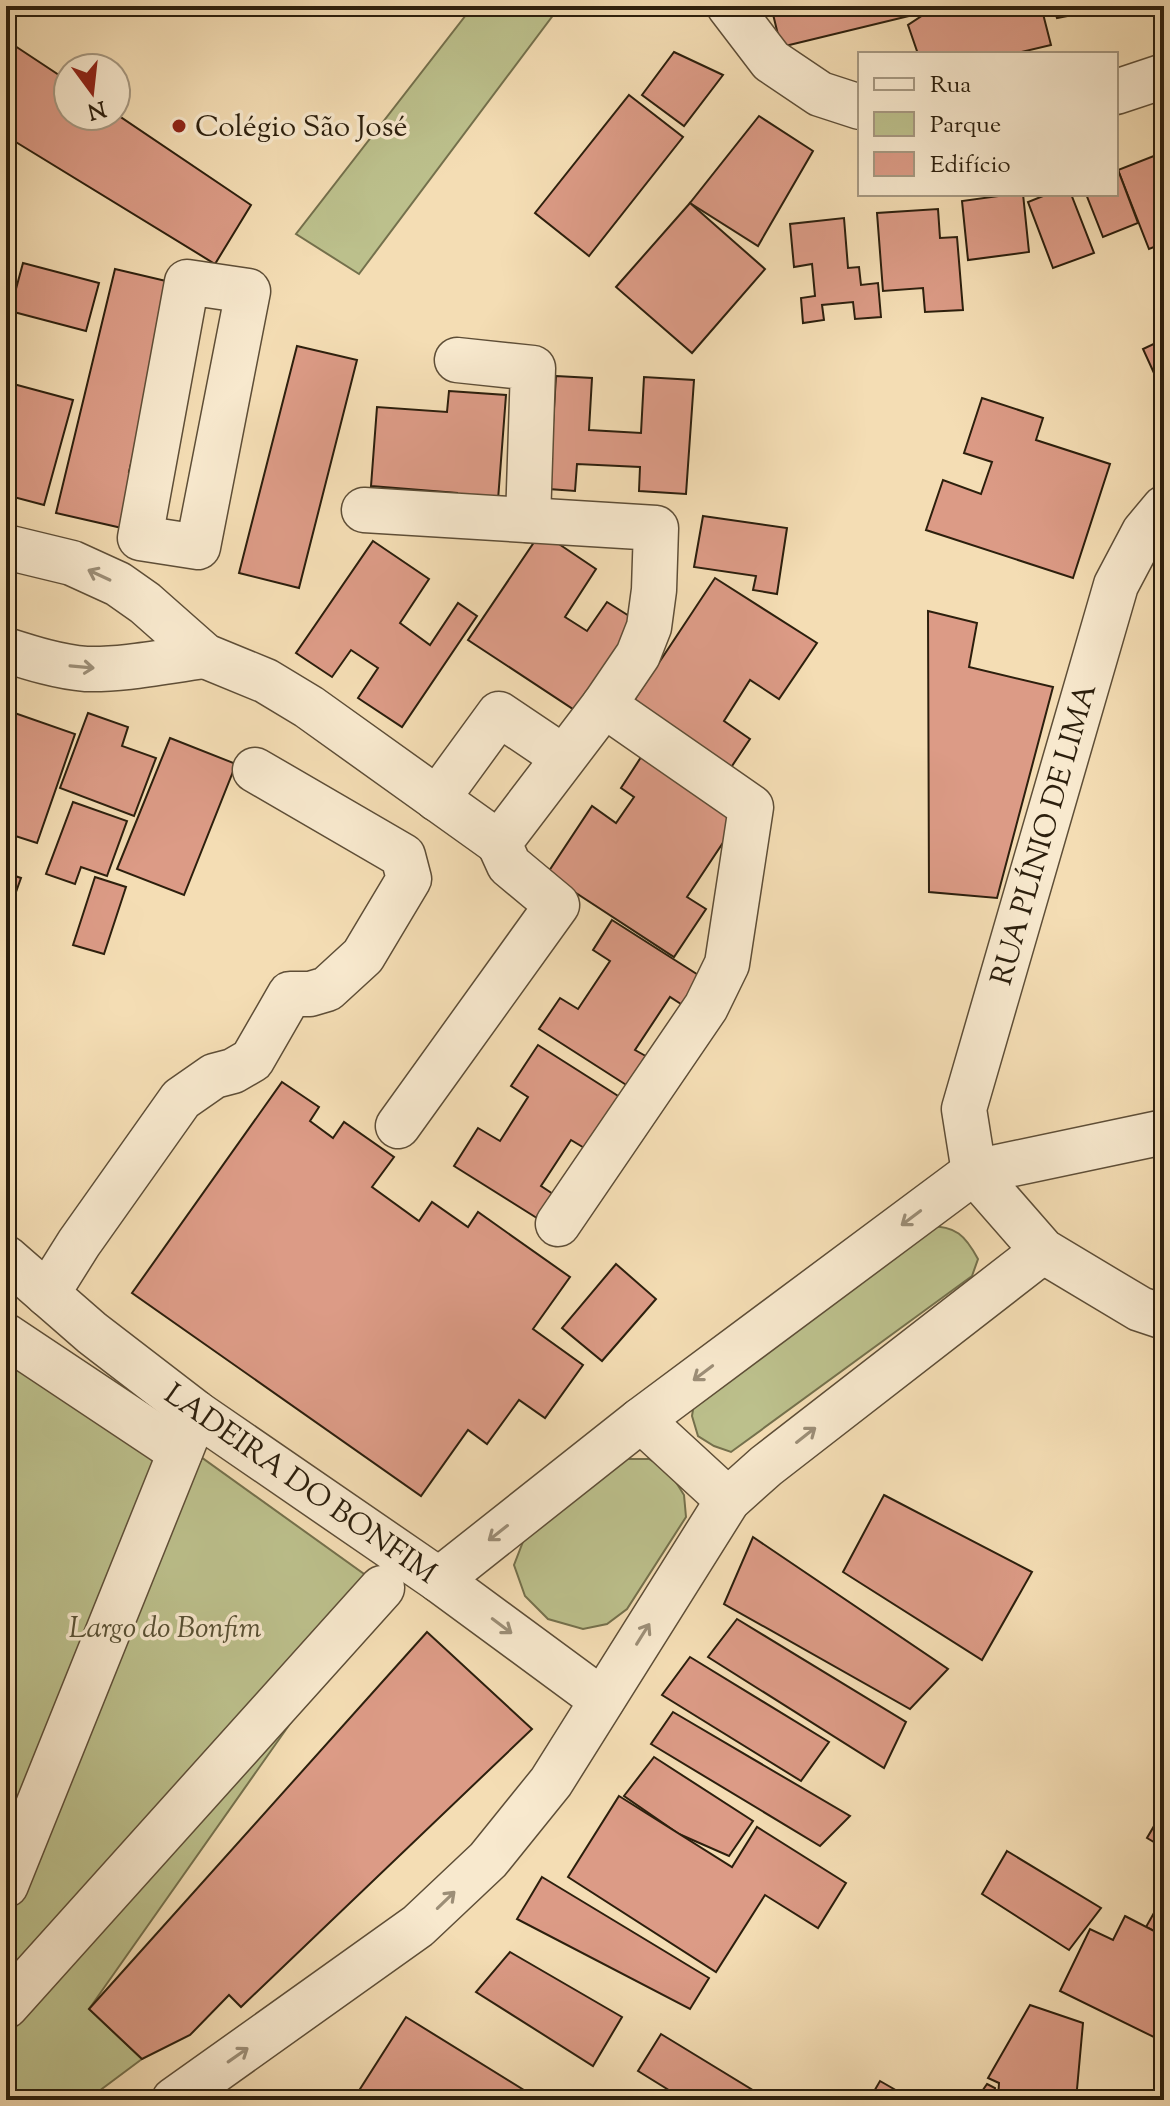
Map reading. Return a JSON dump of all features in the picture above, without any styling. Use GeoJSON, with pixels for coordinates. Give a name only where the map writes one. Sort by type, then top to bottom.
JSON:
{"type":"FeatureCollection","features":[{"type":"Feature","properties":{"kind":"street"},"geometry":{"type":"LineString","coordinates":[[729,6],[771,61],[820,94],[858,106]]}},
{"type":"Feature","properties":{"kind":"street"},"geometry":{"type":"LineString","coordinates":[[1118,91],[1164,76]]}},
{"type":"Feature","properties":{"kind":"street"},"geometry":{"type":"LineString","coordinates":[[187,282],[248,291],[198,547],[162,541],[140,538],[187,282]]}},
{"type":"Feature","properties":{"kind":"street"},"geometry":{"type":"LineString","coordinates":[[457,360],[533,368],[528,520]]}},
{"type":"Feature","properties":{"kind":"street","name":"RUA PLÍNIO DE LIMA"},"geometry":{"type":"LineString","coordinates":[[974,1172],[964,1109],[1116,585],[1144,532],[1164,508]]}},
{"type":"Feature","properties":{"kind":"street"},"geometry":{"type":"LineString","coordinates":[[364,510],[656,528],[649,627],[638,655],[499,843]]}},
{"type":"Feature","properties":{"kind":"street"},"geometry":{"type":"LineString","coordinates":[[145,603],[162,541]]}},
{"type":"Feature","properties":{"kind":"street"},"geometry":{"type":"LineString","coordinates":[[6,547],[72,563],[118,584],[145,603],[205,656],[266,681],[309,707],[499,843],[509,865],[557,905],[398,1126]]}},
{"type":"Feature","properties":{"kind":"street"},"geometry":{"type":"LineString","coordinates":[[6,650],[35,660],[84,669],[130,667],[205,656]]}},
{"type":"Feature","properties":{"kind":"street"},"geometry":{"type":"LineString","coordinates":[[558,1224],[706,1007],[727,964],[751,807],[604,705]]}},
{"type":"Feature","properties":{"kind":"street"},"geometry":{"type":"LineString","coordinates":[[437,799],[499,714],[563,757]]}},
{"type":"Feature","properties":{"kind":"street"},"geometry":{"type":"LineString","coordinates":[[47,1294],[79,1243],[181,1099],[214,1076],[233,1071],[252,1060],[290,994],[310,994],[327,989],[363,956],[409,879],[403,856],[255,770]]}},
{"type":"Feature","properties":{"kind":"street"},"geometry":{"type":"LineString","coordinates":[[439,1580],[641,1420],[974,1172],[1164,1132]]}},
{"type":"Feature","properties":{"kind":"street"},"geometry":{"type":"LineString","coordinates":[[974,1172],[1043,1251],[1140,1309],[1164,1317]]}},
{"type":"Feature","properties":{"kind":"street"},"geometry":{"type":"LineString","coordinates":[[195,2094],[418,1926],[488,1860],[551,1782],[728,1500],[766,1466],[1043,1251]]}},
{"type":"Feature","properties":{"kind":"street","name":"LADEIRA DO BONFIM"},"geometry":{"type":"LineString","coordinates":[[6,1258],[92,1333],[188,1432],[439,1580],[602,1700]]}},
{"type":"Feature","properties":{"kind":"street"},"geometry":{"type":"LineString","coordinates":[[6,1336],[188,1432],[6,1885]]}},
{"type":"Feature","properties":{"kind":"street"},"geometry":{"type":"LineString","coordinates":[[641,1420],[728,1500]]}},
{"type":"Feature","properties":{"kind":"street"},"geometry":{"type":"LineString","coordinates":[[6,2006],[382,1588]]}},
{"type":"Feature","properties":{"kind":"green space"},"geometry":{"type":"Polygon","coordinates":[[[473,6],[560,6],[359,274],[296,234],[473,6]]]}},
{"type":"Feature","properties":{"kind":"green space"},"geometry":{"type":"Polygon","coordinates":[[[928,1226],[953,1230],[964,1238],[978,1259],[972,1276],[731,1452],[698,1436],[692,1416],[695,1397],[928,1226]]]}},
{"type":"Feature","properties":{"kind":"green space","name":"Largo do Bonfim"},"geometry":{"type":"Polygon","coordinates":[[[6,1327],[31,1335],[385,1589],[89,2009],[142,2059],[87,2100],[6,2100],[6,1327]]]}},
{"type":"Feature","properties":{"kind":"green space"},"geometry":{"type":"Polygon","coordinates":[[[620,1459],[649,1459],[669,1471],[684,1495],[686,1517],[627,1609],[607,1624],[583,1629],[548,1619],[525,1596],[514,1565],[531,1521],[620,1459]]]}},
{"type":"Feature","properties":{"kind":"building"},"geometry":{"type":"Polygon","coordinates":[[[771,6],[907,6],[909,16],[781,47],[771,6]]]}},
{"type":"Feature","properties":{"kind":"building"},"geometry":{"type":"Polygon","coordinates":[[[921,6],[1041,6],[1051,45],[1021,52],[917,52],[908,25],[923,15],[921,6]]]}},
{"type":"Feature","properties":{"kind":"building"},"geometry":{"type":"Polygon","coordinates":[[[1053,6],[1118,6],[1057,18],[1053,6]]]}},
{"type":"Feature","properties":{"kind":"building"},"geometry":{"type":"Polygon","coordinates":[[[6,40],[52,70],[52,132],[132,132],[132,125],[251,205],[215,264],[6,136],[6,40]]]}},
{"type":"Feature","properties":{"kind":"building"},"geometry":{"type":"Polygon","coordinates":[[[674,52],[723,75],[684,126],[642,95],[674,52]]]}},
{"type":"Feature","properties":{"kind":"building"},"geometry":{"type":"Polygon","coordinates":[[[629,95],[683,137],[589,256],[535,213],[629,95]]]}},
{"type":"Feature","properties":{"kind":"building"},"geometry":{"type":"Polygon","coordinates":[[[759,116],[813,151],[758,246],[690,203],[759,116]]]}},
{"type":"Feature","properties":{"kind":"building"},"geometry":{"type":"Polygon","coordinates":[[[1164,152],[1164,243],[1149,249],[1118,170],[1164,152]]]}},
{"type":"Feature","properties":{"kind":"building"},"geometry":{"type":"Polygon","coordinates":[[[1118,170],[1138,223],[1103,237],[1087,196],[1118,196],[1118,170]]]}},
{"type":"Feature","properties":{"kind":"building"},"geometry":{"type":"Polygon","coordinates":[[[1023,196],[1029,252],[968,260],[962,201],[1023,196]]]}},
{"type":"Feature","properties":{"kind":"building"},"geometry":{"type":"Polygon","coordinates":[[[1043,196],[1072,196],[1094,253],[1053,268],[1028,202],[1043,196]]]}},
{"type":"Feature","properties":{"kind":"building"},"geometry":{"type":"Polygon","coordinates":[[[690,203],[765,269],[692,353],[616,287],[690,203]]]}},
{"type":"Feature","properties":{"kind":"building"},"geometry":{"type":"Polygon","coordinates":[[[938,209],[940,238],[957,237],[963,310],[925,312],[923,288],[883,291],[877,213],[938,209]]]}},
{"type":"Feature","properties":{"kind":"building"},"geometry":{"type":"Polygon","coordinates":[[[844,218],[848,268],[859,267],[861,285],[878,283],[881,317],[855,319],[853,302],[822,305],[824,320],[803,323],[801,298],[815,296],[812,264],[794,267],[790,224],[844,218]]]}},
{"type":"Feature","properties":{"kind":"building"},"geometry":{"type":"Polygon","coordinates":[[[23,263],[99,283],[86,331],[10,311],[23,263]]]}},
{"type":"Feature","properties":{"kind":"building"},"geometry":{"type":"Polygon","coordinates":[[[115,269],[183,285],[129,472],[149,477],[135,531],[56,513],[115,269]]]}},
{"type":"Feature","properties":{"kind":"building"},"geometry":{"type":"Polygon","coordinates":[[[1164,339],[1164,395],[1143,349],[1164,339]]]}},
{"type":"Feature","properties":{"kind":"building"},"geometry":{"type":"Polygon","coordinates":[[[297,346],[357,360],[299,588],[239,573],[297,346]]]}},
{"type":"Feature","properties":{"kind":"building"},"geometry":{"type":"Polygon","coordinates":[[[556,376],[592,378],[589,430],[641,433],[644,377],[694,380],[686,494],[639,491],[640,467],[577,464],[575,491],[549,489],[556,376]]]}},
{"type":"Feature","properties":{"kind":"building"},"geometry":{"type":"Polygon","coordinates":[[[6,382],[73,400],[44,505],[6,495],[6,382]]]}},
{"type":"Feature","properties":{"kind":"building"},"geometry":{"type":"Polygon","coordinates":[[[449,391],[506,395],[497,513],[456,511],[457,493],[371,486],[377,407],[447,412],[449,391]]]}},
{"type":"Feature","properties":{"kind":"building"},"geometry":{"type":"Polygon","coordinates":[[[982,398],[1043,418],[1036,440],[1110,464],[1073,578],[926,530],[943,480],[981,494],[992,462],[964,453],[982,398]]]}},
{"type":"Feature","properties":{"kind":"building"},"geometry":{"type":"Polygon","coordinates":[[[703,516],[787,528],[777,594],[753,590],[756,576],[694,567],[703,516]]]}},
{"type":"Feature","properties":{"kind":"building"},"geometry":{"type":"Polygon","coordinates":[[[541,532],[596,569],[565,617],[587,631],[607,602],[637,621],[576,711],[468,640],[541,532]]]}},
{"type":"Feature","properties":{"kind":"building"},"geometry":{"type":"Polygon","coordinates":[[[373,541],[429,579],[400,623],[430,645],[458,603],[477,616],[402,727],[358,698],[378,668],[351,650],[332,677],[296,653],[373,541]]]}},
{"type":"Feature","properties":{"kind":"building"},"geometry":{"type":"Polygon","coordinates":[[[715,578],[817,643],[779,699],[750,680],[724,721],[750,739],[724,778],[625,714],[715,578]]]}},
{"type":"Feature","properties":{"kind":"building"},"geometry":{"type":"Polygon","coordinates":[[[928,611],[977,623],[969,667],[1053,687],[997,898],[929,892],[928,611]]]}},
{"type":"Feature","properties":{"kind":"building"},"geometry":{"type":"Polygon","coordinates":[[[6,710],[75,734],[37,843],[6,833],[6,710]]]}},
{"type":"Feature","properties":{"kind":"building"},"geometry":{"type":"Polygon","coordinates":[[[88,713],[128,727],[122,746],[156,758],[134,816],[60,788],[88,713]]]}},
{"type":"Feature","properties":{"kind":"building"},"geometry":{"type":"Polygon","coordinates":[[[170,738],[236,764],[184,895],[117,869],[170,738]]]}},
{"type":"Feature","properties":{"kind":"building"},"geometry":{"type":"Polygon","coordinates":[[[645,751],[742,814],[687,897],[706,909],[674,957],[547,874],[592,806],[616,823],[634,797],[621,788],[645,751]]]}},
{"type":"Feature","properties":{"kind":"building"},"geometry":{"type":"Polygon","coordinates":[[[73,802],[127,821],[107,876],[81,867],[75,884],[46,874],[73,802]]]}},
{"type":"Feature","properties":{"kind":"building"},"geometry":{"type":"Polygon","coordinates":[[[6,873],[21,878],[6,920],[6,873]]]}},
{"type":"Feature","properties":{"kind":"building"},"geometry":{"type":"Polygon","coordinates":[[[95,877],[126,887],[104,954],[73,945],[95,877]]]}},
{"type":"Feature","properties":{"kind":"building"},"geometry":{"type":"Polygon","coordinates":[[[612,920],[703,978],[684,1006],[670,997],[635,1050],[651,1059],[631,1088],[539,1029],[560,998],[578,1009],[610,961],[593,950],[612,920]]]}},
{"type":"Feature","properties":{"kind":"building"},"geometry":{"type":"Polygon","coordinates":[[[538,1045],[626,1101],[591,1152],[571,1140],[541,1186],[556,1196],[540,1220],[454,1166],[478,1128],[500,1141],[528,1097],[511,1086],[538,1045]]]}},
{"type":"Feature","properties":{"kind":"building"},"geometry":{"type":"Polygon","coordinates":[[[282,1082],[319,1107],[310,1121],[333,1138],[344,1122],[394,1157],[372,1187],[419,1221],[432,1202],[468,1227],[478,1212],[570,1277],[533,1329],[583,1365],[545,1418],[519,1400],[487,1444],[468,1430],[421,1496],[132,1293],[282,1082]]]}},
{"type":"Feature","properties":{"kind":"building"},"geometry":{"type":"Polygon","coordinates":[[[616,1264],[656,1299],[602,1361],[562,1328],[616,1264]]]}},
{"type":"Feature","properties":{"kind":"building"},"geometry":{"type":"Polygon","coordinates":[[[884,1495],[1032,1572],[982,1660],[843,1572],[884,1495]]]}},
{"type":"Feature","properties":{"kind":"building"},"geometry":{"type":"Polygon","coordinates":[[[753,1537],[948,1669],[910,1709],[724,1604],[753,1537]]]}},
{"type":"Feature","properties":{"kind":"building"},"geometry":{"type":"Polygon","coordinates":[[[737,1619],[906,1722],[884,1768],[708,1657],[737,1619]]]}},
{"type":"Feature","properties":{"kind":"building"},"geometry":{"type":"Polygon","coordinates":[[[427,1632],[532,1729],[241,2007],[229,1995],[190,2035],[142,2059],[89,2009],[427,1632]]]}},
{"type":"Feature","properties":{"kind":"building"},"geometry":{"type":"Polygon","coordinates":[[[690,1657],[829,1742],[801,1781],[662,1695],[690,1657]]]}},
{"type":"Feature","properties":{"kind":"building"},"geometry":{"type":"Polygon","coordinates":[[[673,1712],[850,1816],[820,1846],[651,1744],[673,1712]]]}},
{"type":"Feature","properties":{"kind":"building"},"geometry":{"type":"Polygon","coordinates":[[[654,1757],[753,1821],[729,1856],[679,1834],[624,1796],[654,1757]]]}},
{"type":"Feature","properties":{"kind":"building"},"geometry":{"type":"Polygon","coordinates":[[[619,1796],[732,1867],[757,1827],[846,1883],[818,1928],[765,1895],[716,1972],[568,1877],[619,1796]]]}},
{"type":"Feature","properties":{"kind":"building"},"geometry":{"type":"Polygon","coordinates":[[[1164,1809],[1164,1848],[1147,1838],[1164,1809]]]}},
{"type":"Feature","properties":{"kind":"building"},"geometry":{"type":"Polygon","coordinates":[[[1007,1851],[1101,1908],[1069,1950],[982,1894],[1007,1851]]]}},
{"type":"Feature","properties":{"kind":"building"},"geometry":{"type":"Polygon","coordinates":[[[542,1877],[709,1978],[690,2009],[517,1919],[542,1877]]]}},
{"type":"Feature","properties":{"kind":"building"},"geometry":{"type":"Polygon","coordinates":[[[1164,1895],[1164,1936],[1146,1927],[1164,1895]]]}},
{"type":"Feature","properties":{"kind":"building"},"geometry":{"type":"Polygon","coordinates":[[[1125,1916],[1164,1936],[1164,2042],[1060,1991],[1090,1929],[1113,1940],[1125,1916]]]}},
{"type":"Feature","properties":{"kind":"building"},"geometry":{"type":"Polygon","coordinates":[[[510,1952],[622,2017],[593,2066],[476,1992],[510,1952]]]}},
{"type":"Feature","properties":{"kind":"building"},"geometry":{"type":"Polygon","coordinates":[[[1030,2005],[1083,2023],[1076,2100],[998,2100],[999,2083],[988,2078],[1030,2005]]]}},
{"type":"Feature","properties":{"kind":"building"},"geometry":{"type":"Polygon","coordinates":[[[406,2017],[540,2100],[353,2100],[406,2017]]]}},
{"type":"Feature","properties":{"kind":"building"},"geometry":{"type":"Polygon","coordinates":[[[661,2034],[769,2100],[685,2100],[638,2071],[661,2034]]]}},
{"type":"Feature","properties":{"kind":"building"},"geometry":{"type":"Polygon","coordinates":[[[880,2081],[913,2100],[869,2100],[880,2081]]]}},
{"type":"Feature","properties":{"kind":"building"},"geometry":{"type":"Polygon","coordinates":[[[987,2084],[995,2088],[994,2100],[976,2100],[987,2084]]]}},
{"type":"Feature","properties":{"kind":"place","name":"Colégio São José"},"geometry":{"type":"Point","coordinates":[179,126]}}]}
